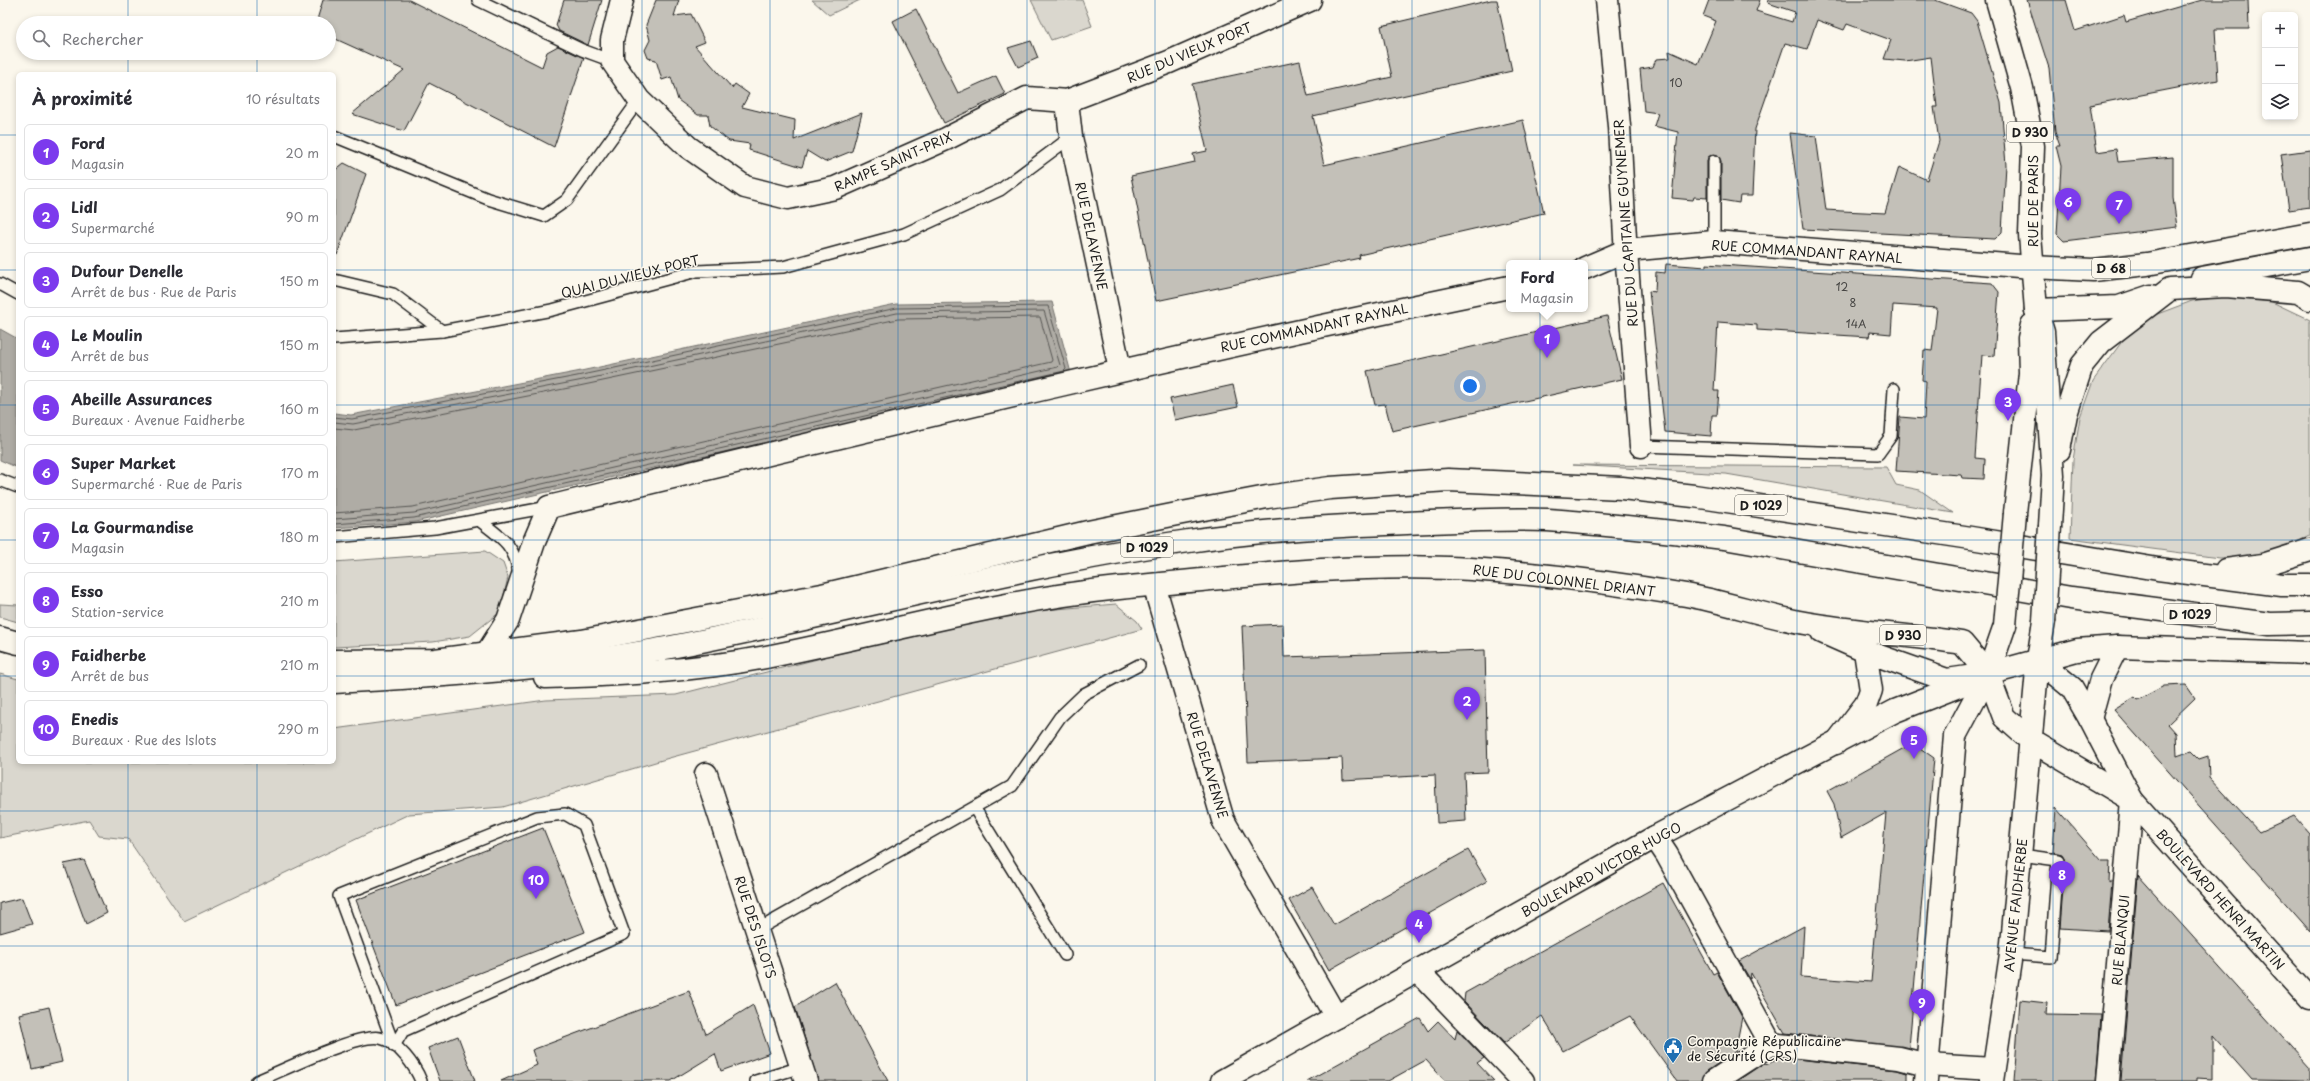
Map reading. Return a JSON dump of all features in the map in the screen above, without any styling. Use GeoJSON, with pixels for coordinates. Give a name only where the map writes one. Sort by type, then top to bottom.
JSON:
{"type":"FeatureCollection","features":[{"type":"Feature","properties":{"kind":"main road"},"geometry":{"type":"LineString","coordinates":[[612,61],[612,40],[622,0]]}},
{"type":"Feature","properties":{"kind":"main road","name":"RUE DU VIEUX PORT"},"geometry":{"type":"LineString","coordinates":[[1067,101],[1168,62],[1310,0]]}},
{"type":"Feature","properties":{"kind":"main road","name":"RUE DU CAPITAINE GUYNEMER"},"geometry":{"type":"LineString","coordinates":[[1607,0],[1619,126],[1641,446]]}},
{"type":"Feature","properties":{"kind":"main road","name":"RUE DE PARIS"},"geometry":{"type":"LineString","coordinates":[[1997,0],[2022,88],[2032,146],[2030,220],[2032,268],[2036,310],[2043,332],[2053,474],[2044,621],[2038,660]]}},
{"type":"Feature","properties":{"kind":"main road","name":"RAMPE SAINT-PRIX"},"geometry":{"type":"LineString","coordinates":[[612,61],[639,100],[688,147],[745,187],[788,198],[835,188],[946,139],[1027,98],[1067,101]]}},
{"type":"Feature","properties":{"kind":"main road","name":"RUE DELAVENNE"},"geometry":{"type":"LineString","coordinates":[[1067,101],[1071,137],[1120,370]]}},
{"type":"Feature","properties":{"kind":"main road","name":"D 68"},"geometry":{"type":"LineString","coordinates":[[2032,268],[2093,270],[2147,264],[2310,234]]}},
{"type":"Feature","properties":{"kind":"main road","name":"RUE COMMANDANT RAYNAL"},"geometry":{"type":"LineString","coordinates":[[1588,267],[1627,250],[1714,242],[2032,268]]}},
{"type":"Feature","properties":{"kind":"main road"},"geometry":{"type":"LineString","coordinates":[[2036,310],[2118,307],[2210,275],[2310,258]]}},
{"type":"Feature","properties":{"kind":"main road"},"geometry":{"type":"LineString","coordinates":[[2053,474],[2066,414],[2082,365],[2100,342],[2170,289],[2226,286],[2298,292],[2310,298]]}},
{"type":"Feature","properties":{"kind":"main road","name":"RUE COMMANDANT RAYNAL"},"geometry":{"type":"LineString","coordinates":[[549,507],[1120,370],[1314,326],[1506,288]]}},
{"type":"Feature","properties":{"kind":"main road","name":"RUE DE PARIS"},"geometry":{"type":"LineString","coordinates":[[1988,674],[2005,625],[2030,373],[2029,338],[2036,310]]}},
{"type":"Feature","properties":{"kind":"main road","name":"D 1029"},"geometry":{"type":"LineString","coordinates":[[336,661],[435,660],[582,641],[687,623],[822,595],[1096,531],[1267,497],[1330,488],[1448,480],[1622,488],[1694,496],[2198,574],[2282,585],[2310,585]]}},
{"type":"Feature","properties":{"kind":"main road"},"geometry":{"type":"LineString","coordinates":[[487,653],[508,620],[520,582],[549,507]]}},
{"type":"Feature","properties":{"kind":"main road","name":"D 1029"},"geometry":{"type":"LineString","coordinates":[[336,682],[437,676],[524,668],[666,648],[820,617],[977,579],[1090,557],[1183,542],[1260,532],[1433,522],[1545,520],[1690,534],[1732,539],[2071,598],[2270,624],[2310,623]]}},
{"type":"Feature","properties":{"kind":"main road"},"geometry":{"type":"LineString","coordinates":[[2198,574],[2263,565],[2310,550]]}},
{"type":"Feature","properties":{"kind":"main road","name":"RUE DU COLONNEL DRIANT"},"geometry":{"type":"LineString","coordinates":[[437,676],[546,677],[659,672],[768,656],[998,605],[1069,594],[1154,585],[1364,569],[1470,569],[1534,574],[1687,595],[1803,623]]}},
{"type":"Feature","properties":{"kind":"main road","name":"RUE DELAVENNE"},"geometry":{"type":"LineString","coordinates":[[1154,585],[1223,820],[1336,1017]]}},
{"type":"Feature","properties":{"kind":"main road","name":"D 930"},"geometry":{"type":"LineString","coordinates":[[1803,623],[1865,652]]}},
{"type":"Feature","properties":{"kind":"main road","name":"D 930"},"geometry":{"type":"LineString","coordinates":[[1803,623],[1962,643],[1988,674]]}},
{"type":"Feature","properties":{"kind":"main road"},"geometry":{"type":"LineString","coordinates":[[2090,719],[2101,679],[2118,647]]}},
{"type":"Feature","properties":{"kind":"main road"},"geometry":{"type":"LineString","coordinates":[[1836,743],[1866,704],[1871,690],[1865,652],[1947,680],[1988,674],[2077,650],[2118,647],[2310,653]]}},
{"type":"Feature","properties":{"kind":"main road","name":"BOULEVARD HENRI MARTIN"},"geometry":{"type":"LineString","coordinates":[[2038,660],[2072,688],[2090,719],[2132,800],[2307,990]]}},
{"type":"Feature","properties":{"kind":"main road","name":"AVENUE FAIDHERBE"},"geometry":{"type":"LineString","coordinates":[[1771,1044],[1899,1058],[1927,1073],[1993,1075],[2011,954],[2038,660]]}},
{"type":"Feature","properties":{"kind":"main road"},"geometry":{"type":"LineString","coordinates":[[1927,1073],[1955,736],[1988,674]]}},
{"type":"Feature","properties":{"kind":"main road","name":"BOULEVARD VICTOR HUGO"},"geometry":{"type":"LineString","coordinates":[[1222,1081],[1655,837],[1895,711],[1988,674]]}},
{"type":"Feature","properties":{"kind":"main road","name":"BOULEVARD HENRI MARTIN"},"geometry":{"type":"LineString","coordinates":[[1988,674],[2004,717],[2030,740],[2132,800]]}},
{"type":"Feature","properties":{"kind":"main road","name":"RUE DES ISLOTS"},"geometry":{"type":"LineString","coordinates":[[706,774],[803,1074]]}},
{"type":"Feature","properties":{"kind":"main road","name":"RUE BLANQUI"},"geometry":{"type":"LineString","coordinates":[[2108,1081],[2132,800]]}},
{"type":"Feature","properties":{"kind":"main road"},"geometry":{"type":"LineString","coordinates":[[1655,837],[1667,855],[1771,1044],[1714,1081]]}},
{"type":"Feature","properties":{"kind":"main road"},"geometry":{"type":"LineString","coordinates":[[1418,971],[1523,1081]]}},
{"type":"Feature","properties":{"kind":"lane"},"geometry":{"type":"LineString","coordinates":[[478,0],[576,48],[612,61]]}},
{"type":"Feature","properties":{"kind":"lane"},"geometry":{"type":"LineString","coordinates":[[336,137],[488,199],[544,216],[567,200],[639,100]]}},
{"type":"Feature","properties":{"kind":"lane","name":"QUAI DU VIEUX PORT"},"geometry":{"type":"LineString","coordinates":[[336,339],[442,331],[552,310],[697,272],[782,267],[904,234],[1000,190],[1071,137]]}},
{"type":"Feature","properties":{"kind":"lane"},"geometry":{"type":"LineString","coordinates":[[1714,161],[1714,242]]}},
{"type":"Feature","properties":{"kind":"lane"},"geometry":{"type":"LineString","coordinates":[[336,280],[393,294],[442,331]]}},
{"type":"Feature","properties":{"kind":"lane"},"geometry":{"type":"LineString","coordinates":[[0,284],[16,293]]}},
{"type":"Feature","properties":{"kind":"lane"},"geometry":{"type":"LineString","coordinates":[[1641,446],[1878,454],[1891,436],[1894,389]]}},
{"type":"Feature","properties":{"kind":"lane"},"geometry":{"type":"LineString","coordinates":[[0,480],[16,486]]}},
{"type":"Feature","properties":{"kind":"lane"},"geometry":{"type":"LineString","coordinates":[[336,537],[435,528],[480,521],[549,507]]}},
{"type":"Feature","properties":{"kind":"lane"},"geometry":{"type":"LineString","coordinates":[[480,521],[507,541],[517,561],[520,582]]}},
{"type":"Feature","properties":{"kind":"lane"},"geometry":{"type":"LineString","coordinates":[[757,930],[975,809],[1012,786],[1060,717],[1084,694],[1139,665]]}},
{"type":"Feature","properties":{"kind":"lane"},"geometry":{"type":"LineString","coordinates":[[975,809],[1065,955]]}},
{"type":"Feature","properties":{"kind":"lane"},"geometry":{"type":"LineString","coordinates":[[565,814],[584,825],[624,934],[403,1031],[394,1046],[339,896],[537,817],[565,814]]}},
{"type":"Feature","properties":{"kind":"lane"},"geometry":{"type":"LineString","coordinates":[[2011,954],[2050,957],[2058,860],[2020,855]]}},
{"type":"Feature","properties":{"kind":"lane"},"geometry":{"type":"LineString","coordinates":[[257,1081],[358,1039],[381,1038],[401,1051],[416,1069],[421,1081]]}},
{"type":"Feature","properties":{"kind":"lane"},"geometry":{"type":"LineString","coordinates":[[756,1081],[803,1074]]}},
{"type":"Feature","properties":{"kind":"shaded area"},"geometry":{"type":"Polygon","coordinates":[[[812,0],[860,0],[829,15],[812,0]]]}},
{"type":"Feature","properties":{"kind":"shaded area"},"geometry":{"type":"Polygon","coordinates":[[[1031,0],[1082,0],[1092,26],[1051,40],[1031,0]]]}},
{"type":"Feature","properties":{"kind":"shaded area"},"geometry":{"type":"Polygon","coordinates":[[[2234,295],[2270,301],[2310,320],[2310,535],[2288,547],[2247,557],[2219,558],[2070,538],[2073,460],[2080,417],[2093,381],[2126,336],[2152,316],[2192,301],[2234,295]]]}},
{"type":"Feature","properties":{"kind":"shaded area"},"geometry":{"type":"Polygon","coordinates":[[[1572,465],[1886,467],[1896,485],[1920,490],[1953,513],[1726,474],[1572,465]]]}},
{"type":"Feature","properties":{"kind":"shaded area"},"geometry":{"type":"Polygon","coordinates":[[[485,551],[503,563],[508,577],[500,612],[470,636],[433,642],[336,647],[336,562],[485,551]]]}},
{"type":"Feature","properties":{"kind":"shaded area"},"geometry":{"type":"Polygon","coordinates":[[[0,604],[16,605],[16,621],[0,617],[0,604]]]}},
{"type":"Feature","properties":{"kind":"shaded area"},"geometry":{"type":"Polygon","coordinates":[[[1116,604],[1137,621],[1142,629],[669,758],[503,807],[409,814],[184,921],[128,839],[99,836],[89,820],[0,838],[0,674],[16,678],[16,764],[336,764],[336,729],[546,700],[676,695],[845,652],[1021,612],[1116,604]]]}},
{"type":"Feature","properties":{"kind":"water"},"geometry":{"type":"Polygon","coordinates":[[[1052,302],[1071,373],[415,522],[336,528],[336,413],[351,415],[576,372],[896,304],[1052,302]]]}},
{"type":"Feature","properties":{"kind":"water"},"geometry":{"type":"Polygon","coordinates":[[[0,329],[16,338],[16,467],[0,460],[0,329]]]}},
{"type":"Feature","properties":{"kind":"building"},"geometry":{"type":"Polygon","coordinates":[[[323,0],[409,0],[542,67],[547,52],[558,46],[584,58],[554,147],[429,83],[404,131],[352,114],[404,70],[336,39],[336,16],[318,16],[323,0]]]}},
{"type":"Feature","properties":{"kind":"building"},"geometry":{"type":"Polygon","coordinates":[[[564,0],[602,0],[588,45],[559,31],[556,25],[564,0]]]}},
{"type":"Feature","properties":{"kind":"building"},"geometry":{"type":"Polygon","coordinates":[[[656,0],[679,0],[674,16],[691,14],[705,42],[695,46],[732,88],[735,84],[749,94],[742,107],[795,120],[794,140],[862,113],[852,151],[825,162],[807,151],[802,167],[749,150],[750,144],[729,141],[710,126],[708,115],[698,115],[678,100],[671,77],[662,80],[656,60],[648,58],[645,50],[650,40],[646,25],[656,0]]]}},
{"type":"Feature","properties":{"kind":"building"},"geometry":{"type":"Polygon","coordinates":[[[1491,0],[1497,0],[1512,71],[1313,116],[1324,165],[1523,120],[1544,213],[1359,255],[1360,258],[1156,301],[1131,176],[1195,162],[1193,154],[1207,151],[1192,84],[1300,61],[1308,96],[1392,77],[1381,26],[1491,0]]]}},
{"type":"Feature","properties":{"kind":"building"},"geometry":{"type":"Polygon","coordinates":[[[1709,0],[1760,0],[1756,11],[1792,22],[1795,12],[1768,3],[1769,0],[1935,0],[1971,13],[1977,21],[2001,103],[2006,165],[2002,232],[1995,239],[1803,229],[1790,133],[1816,136],[1826,210],[1842,211],[1885,213],[1899,167],[1927,180],[1939,141],[1934,107],[1937,107],[1931,57],[1905,61],[1884,59],[1891,40],[1847,24],[1844,30],[1817,20],[1807,49],[1785,43],[1755,129],[1752,196],[1740,196],[1739,203],[1721,200],[1721,161],[1718,155],[1714,154],[1708,157],[1707,161],[1707,198],[1694,197],[1693,200],[1672,198],[1678,132],[1654,126],[1658,113],[1644,111],[1640,69],[1653,67],[1656,59],[1670,58],[1669,51],[1698,64],[1716,21],[1703,16],[1709,0]]]}},
{"type":"Feature","properties":{"kind":"building"},"geometry":{"type":"Polygon","coordinates":[[[2027,0],[2066,0],[2075,31],[2124,15],[2126,22],[2202,0],[2248,0],[2249,29],[2215,29],[2218,80],[2090,105],[2097,152],[2116,149],[2118,162],[2173,157],[2173,198],[2177,227],[2064,241],[2057,234],[2061,166],[2056,146],[2060,146],[2055,132],[2049,68],[2027,0]]]}},
{"type":"Feature","properties":{"kind":"building"},"geometry":{"type":"Polygon","coordinates":[[[916,9],[958,93],[996,76],[1005,94],[944,123],[893,21],[916,9]]]}},
{"type":"Feature","properties":{"kind":"building"},"geometry":{"type":"Polygon","coordinates":[[[1031,41],[1038,58],[1018,67],[1008,48],[1031,41]]]}},
{"type":"Feature","properties":{"kind":"building"},"geometry":{"type":"Polygon","coordinates":[[[2310,150],[2310,207],[2289,210],[2281,154],[2310,150]]]}},
{"type":"Feature","properties":{"kind":"building"},"geometry":{"type":"Polygon","coordinates":[[[344,163],[366,174],[337,255],[336,255],[336,169],[344,163]]]}},
{"type":"Feature","properties":{"kind":"building"},"geometry":{"type":"Polygon","coordinates":[[[1666,264],[1706,267],[1706,264],[1992,283],[1999,292],[1994,356],[1982,355],[1975,458],[1985,459],[1984,479],[1962,478],[1961,475],[1896,471],[1900,417],[1924,419],[1926,381],[1922,380],[1924,350],[1932,351],[1937,308],[1893,305],[1891,334],[1870,332],[1869,337],[1757,330],[1757,325],[1718,322],[1714,391],[1719,391],[1717,415],[1712,415],[1711,436],[1665,432],[1649,291],[1655,292],[1656,272],[1665,273],[1666,264]]]}},
{"type":"Feature","properties":{"kind":"building"},"geometry":{"type":"Polygon","coordinates":[[[1607,316],[1622,379],[1392,431],[1385,404],[1375,405],[1367,371],[1607,316]]]}},
{"type":"Feature","properties":{"kind":"building"},"geometry":{"type":"Polygon","coordinates":[[[1233,385],[1238,407],[1175,420],[1170,399],[1233,385]]]}},
{"type":"Feature","properties":{"kind":"building"},"geometry":{"type":"Polygon","coordinates":[[[1283,624],[1284,657],[1485,650],[1488,772],[1464,773],[1466,821],[1437,823],[1435,775],[1343,780],[1342,758],[1248,762],[1242,626],[1283,624]]]}},
{"type":"Feature","properties":{"kind":"building"},"geometry":{"type":"Polygon","coordinates":[[[2186,685],[2195,698],[2168,724],[2176,733],[2177,756],[2191,751],[2199,759],[2208,756],[2209,778],[2259,832],[2294,816],[2310,834],[2310,931],[2114,710],[2135,697],[2138,700],[2164,686],[2186,685]]]}},
{"type":"Feature","properties":{"kind":"building"},"geometry":{"type":"Polygon","coordinates":[[[1913,743],[1934,758],[1909,1048],[1785,1033],[1751,973],[1750,979],[1739,961],[1804,926],[1801,977],[1871,982],[1886,813],[1841,838],[1834,804],[1827,791],[1913,743]]]}},
{"type":"Feature","properties":{"kind":"building"},"geometry":{"type":"Polygon","coordinates":[[[2056,808],[2102,861],[2110,861],[2109,883],[2112,881],[2108,931],[2060,928],[2065,860],[2062,854],[2053,852],[2056,808]]]}},
{"type":"Feature","properties":{"kind":"building"},"geometry":{"type":"Polygon","coordinates":[[[543,828],[585,932],[396,1005],[356,900],[543,828]]]}},
{"type":"Feature","properties":{"kind":"building"},"geometry":{"type":"Polygon","coordinates":[[[1468,850],[1487,881],[1329,970],[1289,900],[1312,887],[1334,925],[1468,850]]]}},
{"type":"Feature","properties":{"kind":"building"},"geometry":{"type":"Polygon","coordinates":[[[84,860],[107,913],[86,924],[64,864],[84,860]]]}},
{"type":"Feature","properties":{"kind":"building"},"geometry":{"type":"Polygon","coordinates":[[[2138,876],[2310,1067],[2310,1081],[2252,1080],[2213,1036],[2213,1079],[2197,1078],[2197,1081],[2121,1081],[2138,876]]]}},
{"type":"Feature","properties":{"kind":"building"},"geometry":{"type":"Polygon","coordinates":[[[1663,883],[1713,974],[1717,972],[1742,1017],[1735,1052],[1707,1071],[1702,1081],[1677,1081],[1630,1016],[1563,1051],[1542,1016],[1504,1043],[1464,1001],[1465,993],[1663,883]]]}},
{"type":"Feature","properties":{"kind":"building"},"geometry":{"type":"Polygon","coordinates":[[[22,898],[32,924],[0,933],[0,903],[22,898]]]}},
{"type":"Feature","properties":{"kind":"building"},"geometry":{"type":"Polygon","coordinates":[[[835,982],[888,1081],[818,1081],[795,1007],[835,982]]]}},
{"type":"Feature","properties":{"kind":"building"},"geometry":{"type":"Polygon","coordinates":[[[689,991],[706,1034],[753,1005],[770,1053],[721,1071],[715,1054],[671,1081],[501,1081],[537,1065],[532,1050],[689,991]]]}},
{"type":"Feature","properties":{"kind":"building"},"geometry":{"type":"Polygon","coordinates":[[[2020,1000],[2047,1003],[2046,1014],[2101,1015],[2096,1081],[2014,1081],[2020,1000]]]}},
{"type":"Feature","properties":{"kind":"building"},"geometry":{"type":"Polygon","coordinates":[[[49,1007],[62,1062],[32,1069],[19,1014],[49,1007]]]}},
{"type":"Feature","properties":{"kind":"building"},"geometry":{"type":"Polygon","coordinates":[[[1420,1018],[1428,1031],[1438,1021],[1455,1039],[1457,1030],[1484,1058],[1477,1063],[1494,1081],[1445,1081],[1426,1060],[1388,1081],[1307,1081],[1420,1018]]]}},
{"type":"Feature","properties":{"kind":"building"},"geometry":{"type":"Polygon","coordinates":[[[458,1036],[475,1081],[440,1081],[428,1048],[458,1036]]]}},
{"type":"Feature","properties":{"kind":"building"},"geometry":{"type":"Polygon","coordinates":[[[1778,1057],[1897,1070],[1907,1073],[1907,1081],[1737,1081],[1764,1063],[1769,1064],[1778,1057]]]}},
{"type":"Feature","properties":{"kind":"place","name":"Super Market"},"geometry":{"type":"Point","coordinates":[2068,221]}},
{"type":"Feature","properties":{"kind":"place","name":"La Gourmandise"},"geometry":{"type":"Point","coordinates":[2119,224]}},
{"type":"Feature","properties":{"kind":"place","name":"Ford"},"geometry":{"type":"Point","coordinates":[1547,358]}},
{"type":"Feature","properties":{"kind":"place","name":"Dufour Denelle"},"geometry":{"type":"Point","coordinates":[2008,421]}},
{"type":"Feature","properties":{"kind":"place","name":"Lidl"},"geometry":{"type":"Point","coordinates":[1467,720]}},
{"type":"Feature","properties":{"kind":"place","name":"Abeille Assurances"},"geometry":{"type":"Point","coordinates":[1914,759]}},
{"type":"Feature","properties":{"kind":"place","name":"Esso"},"geometry":{"type":"Point","coordinates":[2062,894]}},
{"type":"Feature","properties":{"kind":"place","name":"Enedis"},"geometry":{"type":"Point","coordinates":[536,899]}},
{"type":"Feature","properties":{"kind":"place","name":"Le Moulin"},"geometry":{"type":"Point","coordinates":[1419,943]}},
{"type":"Feature","properties":{"kind":"place","name":"Faidherbe"},"geometry":{"type":"Point","coordinates":[1922,1022]}},
{"type":"Feature","properties":{"kind":"place","name":"Compagnie Républicaine de Sécurité (CRS)"},"geometry":{"type":"Point","coordinates":[1673,1064]}}]}
